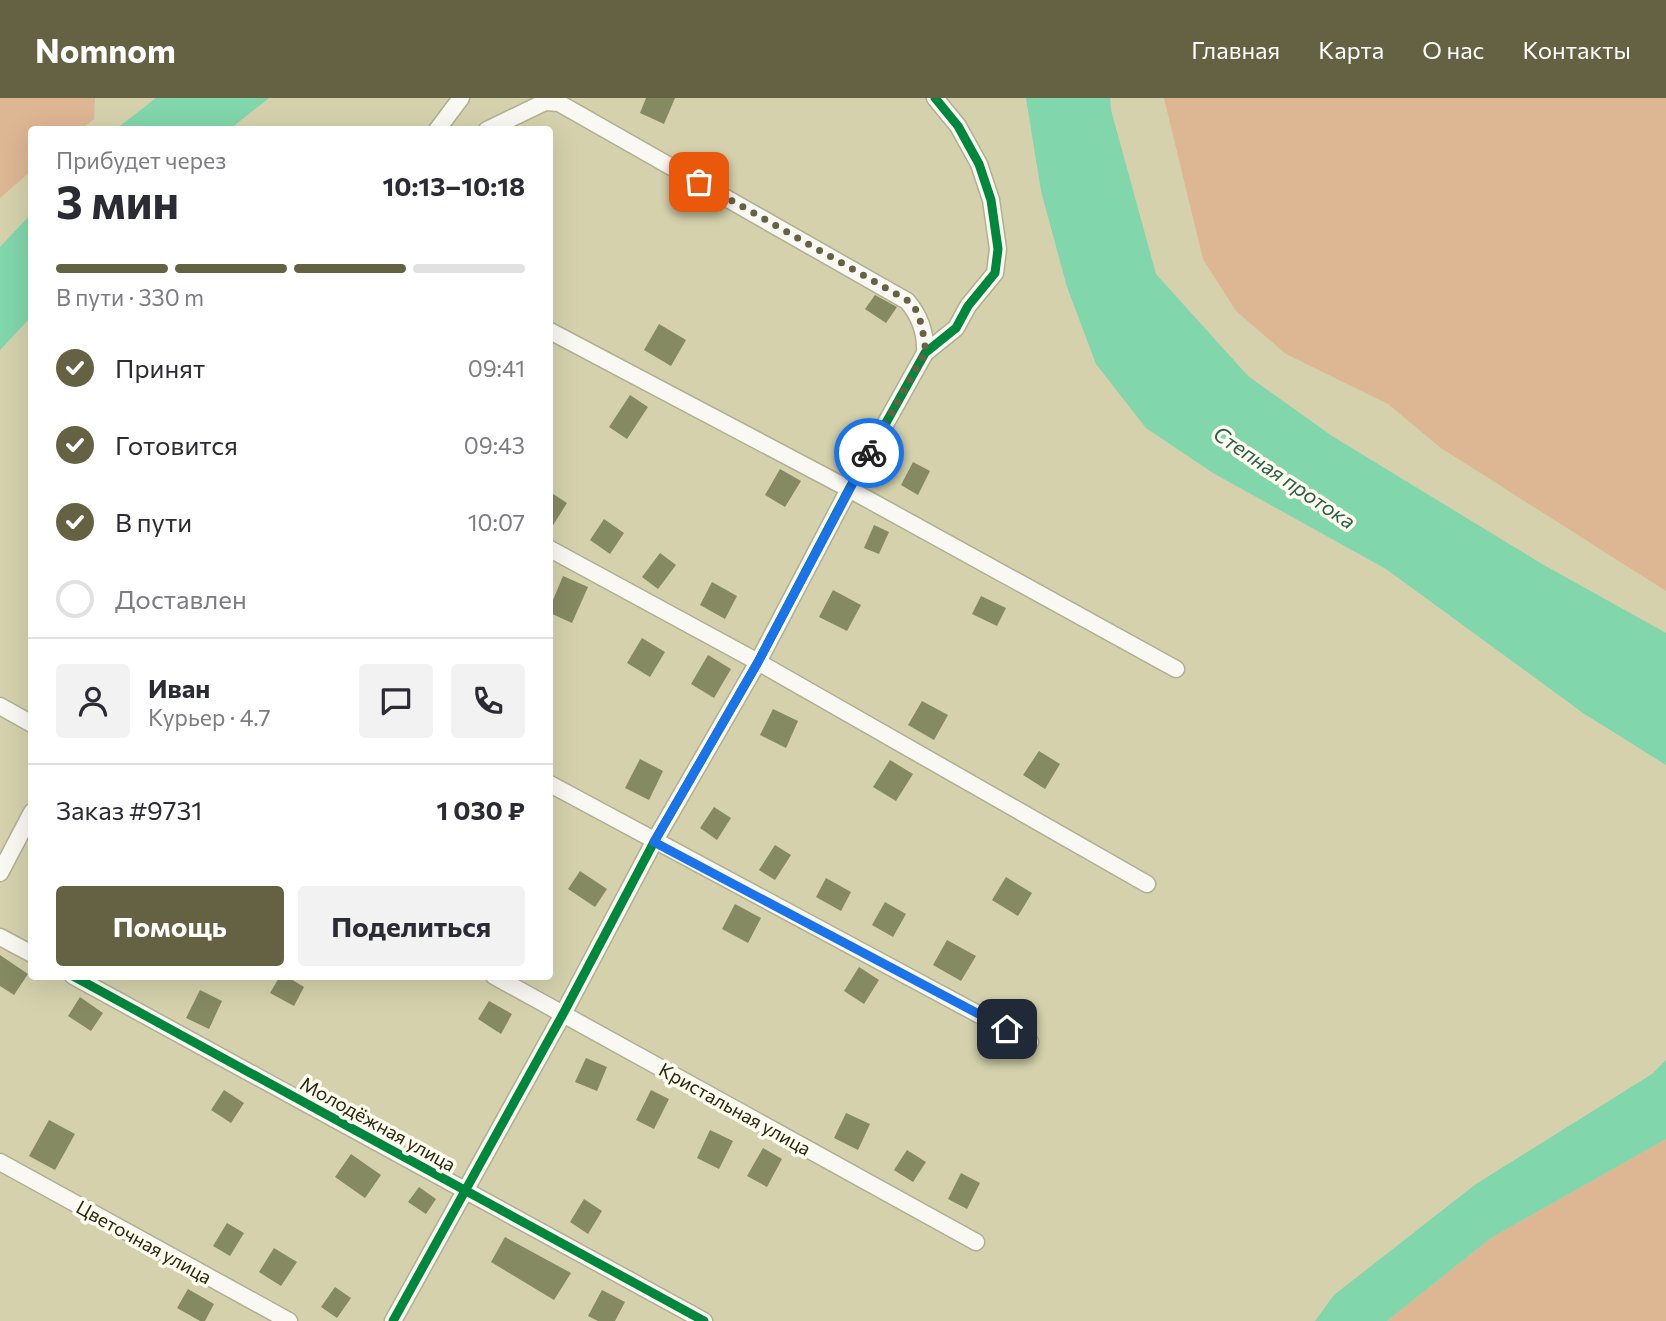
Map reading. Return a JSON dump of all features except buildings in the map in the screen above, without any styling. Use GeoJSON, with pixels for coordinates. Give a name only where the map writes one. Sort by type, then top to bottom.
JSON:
{"type":"FeatureCollection","features":[{"type":"Feature","properties":{"kind":"street"},"geometry":{"type":"LineString","coordinates":[[440,126],[461,98]]}},
{"type":"Feature","properties":{"kind":"street"},"geometry":{"type":"LineString","coordinates":[[393,1321],[563,1014],[654,842],[758,662],[849,489],[925,353],[956,328],[968,306],[995,273],[998,263],[991,201],[979,164],[958,126],[935,98]]}},
{"type":"Feature","properties":{"kind":"street"},"geometry":{"type":"LineString","coordinates":[[495,126],[545,102],[559,103],[907,300],[916,310],[921,323],[925,353]]}},
{"type":"Feature","properties":{"kind":"street"},"geometry":{"type":"LineString","coordinates":[[553,333],[849,489],[1176,669]]}},
{"type":"Feature","properties":{"kind":"street"},"geometry":{"type":"LineString","coordinates":[[553,551],[758,662],[1147,884]]}},
{"type":"Feature","properties":{"kind":"street"},"geometry":{"type":"LineString","coordinates":[[0,706],[28,722]]}},
{"type":"Feature","properties":{"kind":"street"},"geometry":{"type":"LineString","coordinates":[[553,786],[1030,1042]]}},
{"type":"Feature","properties":{"kind":"street"},"geometry":{"type":"LineString","coordinates":[[0,873],[28,820]]}},
{"type":"Feature","properties":{"kind":"street"},"geometry":{"type":"LineString","coordinates":[[0,937],[28,952]]}},
{"type":"Feature","properties":{"kind":"street","name":"Молодёжная улица"},"geometry":{"type":"LineString","coordinates":[[80,980],[704,1321]]}},
{"type":"Feature","properties":{"kind":"street","name":"Кристальная улица"},"geometry":{"type":"LineString","coordinates":[[501,980],[976,1242]]}},
{"type":"Feature","properties":{"kind":"street","name":"Цветочная улица"},"geometry":{"type":"LineString","coordinates":[[0,1163],[289,1321]]}},
{"type":"Feature","properties":{"kind":"shaded area"},"geometry":{"type":"Polygon","coordinates":[[[0,98],[95,98],[94,119],[86,126],[28,126],[28,174],[0,198],[0,98]]]}},
{"type":"Feature","properties":{"kind":"shaded area"},"geometry":{"type":"Polygon","coordinates":[[[1164,98],[1666,98],[1666,591],[1441,448],[1388,404],[1286,354],[1236,311],[1203,259],[1164,98]]]}},
{"type":"Feature","properties":{"kind":"shaded area"},"geometry":{"type":"Polygon","coordinates":[[[1666,1139],[1666,1321],[1387,1321],[1491,1238],[1666,1139]]]}},
{"type":"Feature","properties":{"kind":"water"},"geometry":{"type":"Polygon","coordinates":[[[156,98],[269,98],[234,126],[120,126],[156,98]]]}},
{"type":"Feature","properties":{"kind":"water","name":"Степная протока"},"geometry":{"type":"Polygon","coordinates":[[[1026,98],[1110,98],[1156,274],[1248,376],[1332,436],[1542,564],[1666,633],[1666,765],[1583,713],[1386,569],[1213,473],[1146,428],[1096,364],[1067,287],[1041,191],[1026,98]]]}},
{"type":"Feature","properties":{"kind":"water"},"geometry":{"type":"Polygon","coordinates":[[[28,217],[28,320],[0,350],[0,247],[28,217]]]}},
{"type":"Feature","properties":{"kind":"water"},"geometry":{"type":"Polygon","coordinates":[[[1666,1060],[1666,1139],[1491,1238],[1387,1321],[1315,1321],[1334,1295],[1476,1184],[1652,1074],[1666,1060]]]}},
{"type":"Feature","properties":{"kind":"cycle path"},"geometry":{"type":"LineString","coordinates":[[393,1321],[563,1014],[654,842],[758,662],[849,489],[925,353],[956,328],[968,306],[995,273],[998,249],[991,200],[979,164],[958,126],[935,98]]}},
{"type":"Feature","properties":{"kind":"cycle path"},"geometry":{"type":"LineString","coordinates":[[80,980],[704,1321]]}},
{"type":"Feature","properties":{"kind":"way so far"},"geometry":{"type":"LineString","coordinates":[[699,182],[907,300],[916,310],[921,323],[925,353],[869,453]]}},
{"type":"Feature","properties":{"kind":"route"},"geometry":{"type":"LineString","coordinates":[[869,453],[758,662],[654,842],[1007,1029]]}}]}
